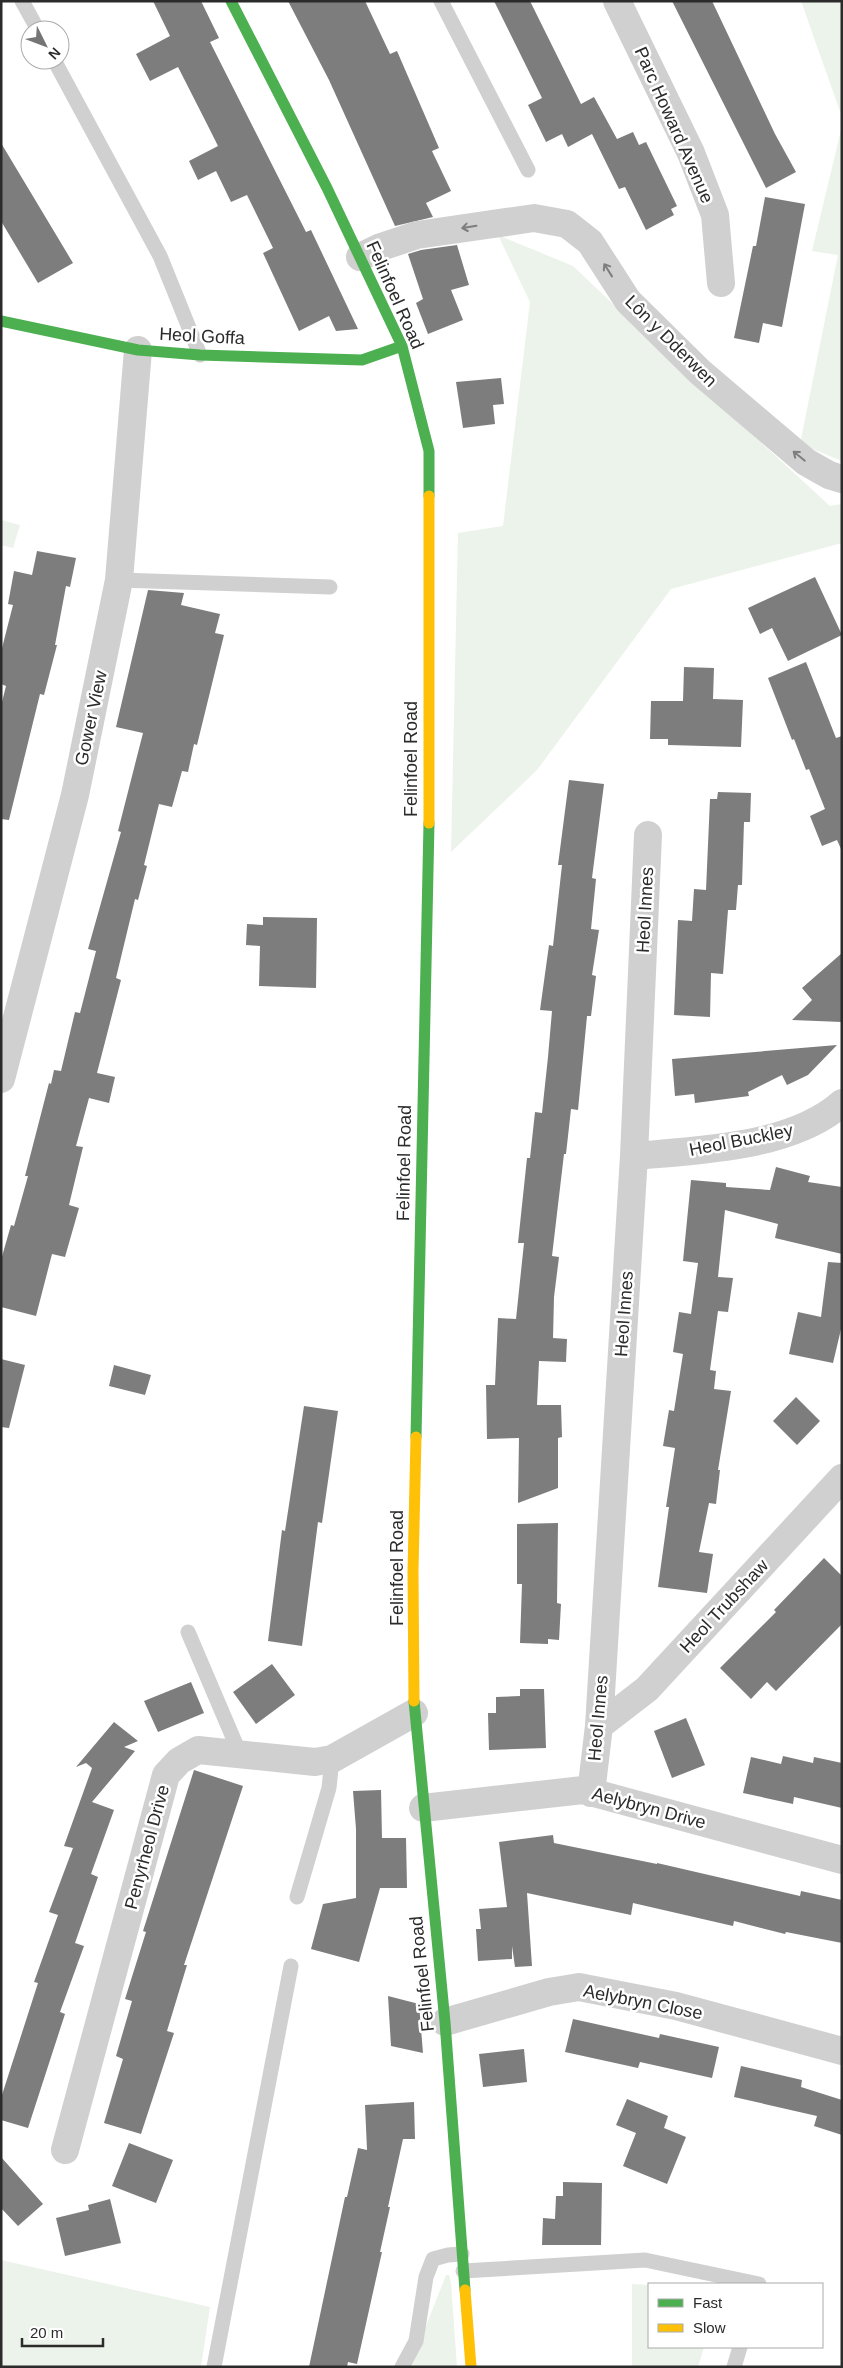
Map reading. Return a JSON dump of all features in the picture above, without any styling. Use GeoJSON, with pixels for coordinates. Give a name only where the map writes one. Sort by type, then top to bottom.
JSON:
{"type":"FeatureCollection","features":[{"type":"Feature","properties":{"kind":"main road","name":"Felinfoel Road"},"geometry":{"type":"LineString","coordinates":[[231,1],[360,257],[402,346],[429,451],[429,851],[413,1571],[414,1713],[445,2022],[471,2367]]}},
{"type":"Feature","properties":{"kind":"main road","name":"Heol Goffa"},"geometry":{"type":"LineString","coordinates":[[1,321],[138,350],[200,355],[362,360],[402,346]]}},
{"type":"Feature","properties":{"kind":"street","name":"Parc Howard Avenue"},"geometry":{"type":"LineString","coordinates":[[617,1],[691,153],[715,215],[721,283]]}},
{"type":"Feature","properties":{"kind":"street","name":"Lôn y Dderwen"},"geometry":{"type":"LineString","coordinates":[[360,257],[381,247],[426,234],[534,218],[567,224],[590,242],[628,301],[700,372],[806,462],[838,483]]}},
{"type":"Feature","properties":{"kind":"street","name":"Gower View"},"geometry":{"type":"LineString","coordinates":[[1,1079],[75,795],[119,580],[138,350]]}},
{"type":"Feature","properties":{"kind":"street","name":"Heol Innes"},"geometry":{"type":"LineString","coordinates":[[591,1793],[599,1726],[634,1156],[648,835]]}},
{"type":"Feature","properties":{"kind":"street","name":"Heol Buckley"},"geometry":{"type":"LineString","coordinates":[[634,1156],[715,1148],[793,1132],[839,1111]]}},
{"type":"Feature","properties":{"kind":"street","name":"Heol Trubshaw"},"geometry":{"type":"LineString","coordinates":[[599,1726],[647,1689],[842,1478]]}},
{"type":"Feature","properties":{"kind":"street","name":"Penyrheol Drive"},"geometry":{"type":"LineString","coordinates":[[65,2150],[166,1775],[179,1761],[198,1750],[315,1762],[332,1759],[414,1713]]}},
{"type":"Feature","properties":{"kind":"street","name":"Aelybryn Drive"},"geometry":{"type":"LineString","coordinates":[[423,1808],[583,1790],[842,1860]]}},
{"type":"Feature","properties":{"kind":"street","name":"Aelybryn Close"},"geometry":{"type":"LineString","coordinates":[[445,2022],[548,1992],[579,1987],[676,2006],[842,2051]]}},
{"type":"Feature","properties":{"kind":"lane"},"geometry":{"type":"LineString","coordinates":[[22,1],[32,20]]}},
{"type":"Feature","properties":{"kind":"lane"},"geometry":{"type":"LineString","coordinates":[[441,1],[528,170]]}},
{"type":"Feature","properties":{"kind":"lane"},"geometry":{"type":"LineString","coordinates":[[59,70],[160,256],[200,355]]}},
{"type":"Feature","properties":{"kind":"lane"},"geometry":{"type":"LineString","coordinates":[[119,580],[330,587]]}},
{"type":"Feature","properties":{"kind":"lane"},"geometry":{"type":"LineString","coordinates":[[188,1632],[240,1754]]}},
{"type":"Feature","properties":{"kind":"lane"},"geometry":{"type":"LineString","coordinates":[[297,1897],[330,1788],[332,1759]]}},
{"type":"Feature","properties":{"kind":"lane"},"geometry":{"type":"LineString","coordinates":[[214,2367],[291,1966]]}},
{"type":"Feature","properties":{"kind":"lane"},"geometry":{"type":"LineString","coordinates":[[402,2367],[416,2341],[426,2277],[433,2259],[448,2254],[462,2254]]}},
{"type":"Feature","properties":{"kind":"lane"},"geometry":{"type":"LineString","coordinates":[[464,2271],[645,2260],[754,2283]]}},
{"type":"Feature","properties":{"kind":"lane"},"geometry":{"type":"LineString","coordinates":[[734,2367],[740,2348]]}},
{"type":"Feature","properties":{"kind":"shaded area"},"geometry":{"type":"Polygon","coordinates":[[[801,1],[842,1],[842,117],[801,1]]]}},
{"type":"Feature","properties":{"kind":"shaded area"},"geometry":{"type":"Polygon","coordinates":[[[842,126],[842,461],[800,444],[838,255],[812,251],[842,126]]]}},
{"type":"Feature","properties":{"kind":"shaded area"},"geometry":{"type":"Polygon","coordinates":[[[498,235],[573,266],[830,506],[842,504],[842,543],[671,589],[537,770],[451,852],[458,533],[503,526],[530,302],[498,235]]]}},
{"type":"Feature","properties":{"kind":"shaded area"},"geometry":{"type":"Polygon","coordinates":[[[1,520],[20,525],[13,548],[1,545],[1,520]]]}},
{"type":"Feature","properties":{"kind":"shaded area"},"geometry":{"type":"Polygon","coordinates":[[[1,2260],[210,2307],[201,2367],[1,2367],[1,2260]]]}},
{"type":"Feature","properties":{"kind":"shaded area"},"geometry":{"type":"Polygon","coordinates":[[[446,2275],[449,2275],[451,2283],[457,2367],[410,2367],[446,2275]]]}},
{"type":"Feature","properties":{"kind":"shaded area"},"geometry":{"type":"Polygon","coordinates":[[[632,2284],[648,2285],[648,2348],[704,2348],[698,2367],[632,2367],[632,2284]]]}},
{"type":"Feature","properties":{"kind":"building"},"geometry":{"type":"Polygon","coordinates":[[[153,1],[201,1],[219,38],[210,42],[306,232],[311,230],[358,329],[336,331],[329,316],[299,331],[263,253],[273,248],[247,195],[231,202],[216,171],[198,180],[189,161],[218,146],[178,67],[150,81],[136,54],[170,36],[153,1]]]}},
{"type":"Feature","properties":{"kind":"building"},"geometry":{"type":"Polygon","coordinates":[[[288,1],[365,1],[390,54],[397,51],[439,148],[432,151],[451,191],[426,203],[433,217],[395,226],[329,80],[288,1]]]}},
{"type":"Feature","properties":{"kind":"building"},"geometry":{"type":"Polygon","coordinates":[[[494,1],[530,1],[581,104],[594,97],[617,139],[633,132],[639,145],[646,142],[677,206],[671,209],[674,215],[646,230],[625,187],[619,189],[592,134],[568,147],[562,134],[546,142],[528,105],[542,98],[494,1]]]}},
{"type":"Feature","properties":{"kind":"building"},"geometry":{"type":"Polygon","coordinates":[[[672,1],[712,1],[775,134],[796,172],[766,188],[672,1]]]}},
{"type":"Feature","properties":{"kind":"building"},"geometry":{"type":"Polygon","coordinates":[[[1,143],[73,263],[38,283],[1,221],[1,143]]]}},
{"type":"Feature","properties":{"kind":"building"},"geometry":{"type":"Polygon","coordinates":[[[765,197],[805,204],[782,327],[763,323],[759,343],[734,338],[753,246],[756,246],[765,197]]]}},
{"type":"Feature","properties":{"kind":"building"},"geometry":{"type":"Polygon","coordinates":[[[457,245],[469,285],[451,290],[463,320],[428,334],[416,303],[423,299],[408,254],[421,250],[457,245]]]}},
{"type":"Feature","properties":{"kind":"building"},"geometry":{"type":"Polygon","coordinates":[[[501,378],[504,404],[493,405],[495,424],[463,428],[456,382],[501,378]]]}},
{"type":"Feature","properties":{"kind":"building"},"geometry":{"type":"Polygon","coordinates":[[[37,551],[76,558],[70,587],[66,586],[55,645],[57,645],[44,695],[40,694],[9,820],[1,819],[1,706],[6,686],[1,684],[1,652],[13,605],[8,604],[14,571],[32,575],[37,551]]]}},
{"type":"Feature","properties":{"kind":"building"},"geometry":{"type":"Polygon","coordinates":[[[815,577],[842,635],[788,661],[772,628],[760,634],[748,608],[815,577]]]}},
{"type":"Feature","properties":{"kind":"building"},"geometry":{"type":"Polygon","coordinates":[[[148,590],[184,593],[181,605],[220,614],[215,633],[224,635],[197,745],[194,744],[188,772],[182,771],[172,807],[159,804],[144,865],[147,866],[138,900],[135,899],[116,978],[121,980],[97,1073],[115,1077],[109,1103],[89,1098],[76,1146],[83,1147],[69,1205],[79,1208],[65,1257],[52,1254],[36,1316],[1,1307],[1,1260],[11,1225],[14,1226],[28,1176],[25,1176],[49,1083],[51,1084],[54,1070],[61,1071],[75,1012],[80,1013],[96,951],[88,949],[121,832],[118,831],[143,733],[116,727],[148,590]]]}},
{"type":"Feature","properties":{"kind":"building"},"geometry":{"type":"Polygon","coordinates":[[[806,662],[836,738],[842,736],[841,849],[837,840],[822,846],[810,816],[825,809],[809,769],[806,770],[794,739],[792,740],[768,678],[806,662]]]}},
{"type":"Feature","properties":{"kind":"building"},"geometry":{"type":"Polygon","coordinates":[[[684,667],[714,668],[713,699],[743,700],[741,747],[668,745],[668,739],[650,739],[651,701],[683,701],[684,667]]]}},
{"type":"Feature","properties":{"kind":"building"},"geometry":{"type":"Polygon","coordinates":[[[569,780],[604,784],[592,878],[596,879],[591,929],[599,930],[592,975],[596,976],[591,1016],[587,1016],[578,1110],[571,1109],[552,1256],[559,1257],[554,1297],[553,1338],[567,1339],[566,1362],[539,1361],[537,1405],[561,1405],[562,1437],[558,1438],[558,1488],[518,1503],[519,1438],[487,1439],[486,1385],[495,1385],[498,1318],[516,1319],[524,1243],[518,1243],[527,1158],[530,1158],[535,1112],[542,1113],[552,1011],[540,1010],[549,945],[553,946],[562,865],[558,865],[569,780]]]}},
{"type":"Feature","properties":{"kind":"building"},"geometry":{"type":"Polygon","coordinates":[[[718,792],[751,793],[750,822],[744,822],[742,885],[738,885],[736,910],[728,910],[723,974],[711,973],[710,1017],[674,1015],[678,920],[692,921],[694,889],[706,890],[710,799],[717,799],[718,792]]]}},
{"type":"Feature","properties":{"kind":"building"},"geometry":{"type":"Polygon","coordinates":[[[263,917],[317,918],[316,988],[259,986],[260,946],[246,945],[247,924],[263,925],[263,917]]]}},
{"type":"Feature","properties":{"kind":"building"},"geometry":{"type":"Polygon","coordinates":[[[842,953],[842,1022],[792,1020],[812,1000],[802,988],[842,953]]]}},
{"type":"Feature","properties":{"kind":"building"},"geometry":{"type":"Polygon","coordinates":[[[837,1045],[808,1075],[787,1085],[782,1075],[748,1092],[749,1096],[695,1103],[694,1094],[675,1096],[672,1059],[837,1045]]]}},
{"type":"Feature","properties":{"kind":"building"},"geometry":{"type":"Polygon","coordinates":[[[776,1167],[810,1176],[808,1182],[842,1187],[842,1254],[775,1238],[778,1224],[725,1210],[718,1277],[733,1278],[728,1312],[718,1311],[710,1370],[716,1371],[714,1389],[731,1391],[718,1470],[720,1470],[716,1504],[709,1503],[699,1552],[713,1554],[707,1593],[658,1587],[669,1507],[666,1507],[675,1448],[663,1446],[669,1410],[674,1411],[683,1354],[673,1352],[679,1312],[691,1314],[698,1263],[683,1261],[691,1180],[726,1183],[726,1187],[770,1190],[776,1167]]]}},
{"type":"Feature","properties":{"kind":"building"},"geometry":{"type":"Polygon","coordinates":[[[828,1262],[842,1263],[842,1325],[833,1363],[789,1354],[798,1312],[821,1317],[828,1262]]]}},
{"type":"Feature","properties":{"kind":"building"},"geometry":{"type":"Polygon","coordinates":[[[1,1359],[25,1365],[9,1428],[1,1427],[1,1359]]]}},
{"type":"Feature","properties":{"kind":"building"},"geometry":{"type":"Polygon","coordinates":[[[114,1365],[151,1375],[145,1395],[109,1386],[114,1365]]]}},
{"type":"Feature","properties":{"kind":"building"},"geometry":{"type":"Polygon","coordinates":[[[796,1397],[820,1421],[797,1445],[773,1421],[796,1397]]]}},
{"type":"Feature","properties":{"kind":"building"},"geometry":{"type":"Polygon","coordinates":[[[304,1406],[338,1411],[322,1523],[318,1522],[302,1646],[268,1641],[282,1530],[285,1531],[304,1406]]]}},
{"type":"Feature","properties":{"kind":"building"},"geometry":{"type":"Polygon","coordinates":[[[558,1523],[557,1603],[561,1604],[559,1640],[548,1639],[548,1644],[520,1643],[522,1584],[517,1584],[517,1524],[558,1523]]]}},
{"type":"Feature","properties":{"kind":"building"},"geometry":{"type":"Polygon","coordinates":[[[824,1558],[842,1576],[842,1624],[776,1691],[767,1682],[751,1699],[720,1668],[776,1612],[774,1610],[824,1558]]]}},
{"type":"Feature","properties":{"kind":"building"},"geometry":{"type":"Polygon","coordinates":[[[272,1664],[295,1695],[256,1724],[233,1692],[272,1664]]]}},
{"type":"Feature","properties":{"kind":"building"},"geometry":{"type":"Polygon","coordinates":[[[191,1682],[204,1713],[158,1732],[144,1701],[191,1682]]]}},
{"type":"Feature","properties":{"kind":"building"},"geometry":{"type":"Polygon","coordinates":[[[520,1689],[544,1689],[546,1748],[489,1750],[488,1713],[496,1713],[496,1697],[520,1696],[520,1689]]]}},
{"type":"Feature","properties":{"kind":"building"},"geometry":{"type":"Polygon","coordinates":[[[686,1718],[705,1765],[672,1778],[654,1731],[686,1718]]]}},
{"type":"Feature","properties":{"kind":"building"},"geometry":{"type":"Polygon","coordinates":[[[114,1722],[138,1741],[124,1747],[135,1751],[92,1802],[114,1810],[91,1874],[98,1877],[75,1943],[84,1946],[60,2012],[65,2014],[28,2128],[1,2120],[1,2098],[38,1983],[34,1982],[58,1915],[49,1912],[73,1848],[64,1846],[92,1768],[86,1763],[76,1767],[114,1722]]]}},
{"type":"Feature","properties":{"kind":"building"},"geometry":{"type":"Polygon","coordinates":[[[783,1756],[813,1763],[814,1757],[842,1763],[842,1808],[794,1797],[793,1804],[743,1793],[751,1757],[781,1764],[783,1756]]]}},
{"type":"Feature","properties":{"kind":"building"},"geometry":{"type":"Polygon","coordinates":[[[194,1770],[243,1786],[184,1965],[187,1965],[167,2031],[174,2033],[141,2134],[104,2123],[123,2059],[116,2056],[132,2001],[125,1999],[146,1932],[143,1931],[194,1770]]]}},
{"type":"Feature","properties":{"kind":"building"},"geometry":{"type":"Polygon","coordinates":[[[381,1790],[382,1838],[406,1838],[407,1888],[380,1888],[359,1962],[311,1949],[323,1904],[356,1898],[356,1829],[353,1791],[381,1790]]]}},
{"type":"Feature","properties":{"kind":"building"},"geometry":{"type":"Polygon","coordinates":[[[553,1835],[554,1843],[657,1863],[800,1896],[801,1891],[842,1900],[842,1943],[786,1932],[785,1934],[734,1921],[733,1926],[633,1903],[631,1915],[527,1893],[532,1966],[515,1967],[512,1946],[512,1959],[478,1961],[476,1929],[481,1929],[479,1909],[507,1907],[499,1842],[553,1835]]]}},
{"type":"Feature","properties":{"kind":"building"},"geometry":{"type":"Polygon","coordinates":[[[388,1996],[419,2004],[423,2053],[391,2046],[388,1996]]]}},
{"type":"Feature","properties":{"kind":"building"},"geometry":{"type":"Polygon","coordinates":[[[573,2019],[659,2038],[660,2034],[719,2047],[712,2078],[640,2062],[638,2068],[565,2052],[573,2019]]]}},
{"type":"Feature","properties":{"kind":"building"},"geometry":{"type":"Polygon","coordinates":[[[524,2049],[527,2082],[483,2087],[479,2054],[524,2049]]]}},
{"type":"Feature","properties":{"kind":"building"},"geometry":{"type":"Polygon","coordinates":[[[741,2066],[802,2080],[801,2087],[842,2100],[842,2135],[814,2126],[817,2116],[734,2097],[741,2066]]]}},
{"type":"Feature","properties":{"kind":"building"},"geometry":{"type":"Polygon","coordinates":[[[627,2099],[668,2116],[664,2128],[686,2137],[667,2184],[623,2166],[636,2133],[616,2125],[627,2099]]]}},
{"type":"Feature","properties":{"kind":"building"},"geometry":{"type":"Polygon","coordinates":[[[414,2102],[415,2139],[403,2139],[388,2207],[390,2207],[380,2252],[382,2252],[357,2364],[348,2362],[347,2367],[309,2367],[345,2197],[347,2197],[358,2148],[367,2150],[365,2105],[414,2102]]]}},
{"type":"Feature","properties":{"kind":"building"},"geometry":{"type":"Polygon","coordinates":[[[129,2143],[173,2160],[156,2203],[112,2186],[129,2143]]]}},
{"type":"Feature","properties":{"kind":"building"},"geometry":{"type":"Polygon","coordinates":[[[1,2157],[43,2204],[18,2226],[1,2208],[1,2157]]]}},
{"type":"Feature","properties":{"kind":"building"},"geometry":{"type":"Polygon","coordinates":[[[563,2182],[602,2183],[601,2245],[542,2245],[543,2218],[555,2219],[556,2196],[563,2196],[563,2182]]]}},
{"type":"Feature","properties":{"kind":"building"},"geometry":{"type":"Polygon","coordinates":[[[110,2199],[121,2243],[65,2256],[56,2218],[89,2210],[88,2205],[110,2199]]]}},
{"type":"Feature","properties":{"kind":"traffic: fast"},"geometry":{"type":"LineString","coordinates":[[231,1],[327,188],[402,346],[429,451],[429,496]]}},
{"type":"Feature","properties":{"kind":"traffic: fast"},"geometry":{"type":"LineString","coordinates":[[1,321],[138,350],[200,355],[362,360],[402,346]]}},
{"type":"Feature","properties":{"kind":"traffic: fast"},"geometry":{"type":"LineString","coordinates":[[416,1437],[429,823]]}},
{"type":"Feature","properties":{"kind":"traffic: fast"},"geometry":{"type":"LineString","coordinates":[[414,1701],[445,2022],[465,2290]]}},
{"type":"Feature","properties":{"kind":"traffic: slow"},"geometry":{"type":"LineString","coordinates":[[429,496],[429,823]]}},
{"type":"Feature","properties":{"kind":"traffic: slow"},"geometry":{"type":"LineString","coordinates":[[414,1701],[413,1571],[416,1437]]}},
{"type":"Feature","properties":{"kind":"traffic: slow"},"geometry":{"type":"LineString","coordinates":[[465,2290],[471,2367]]}}]}
